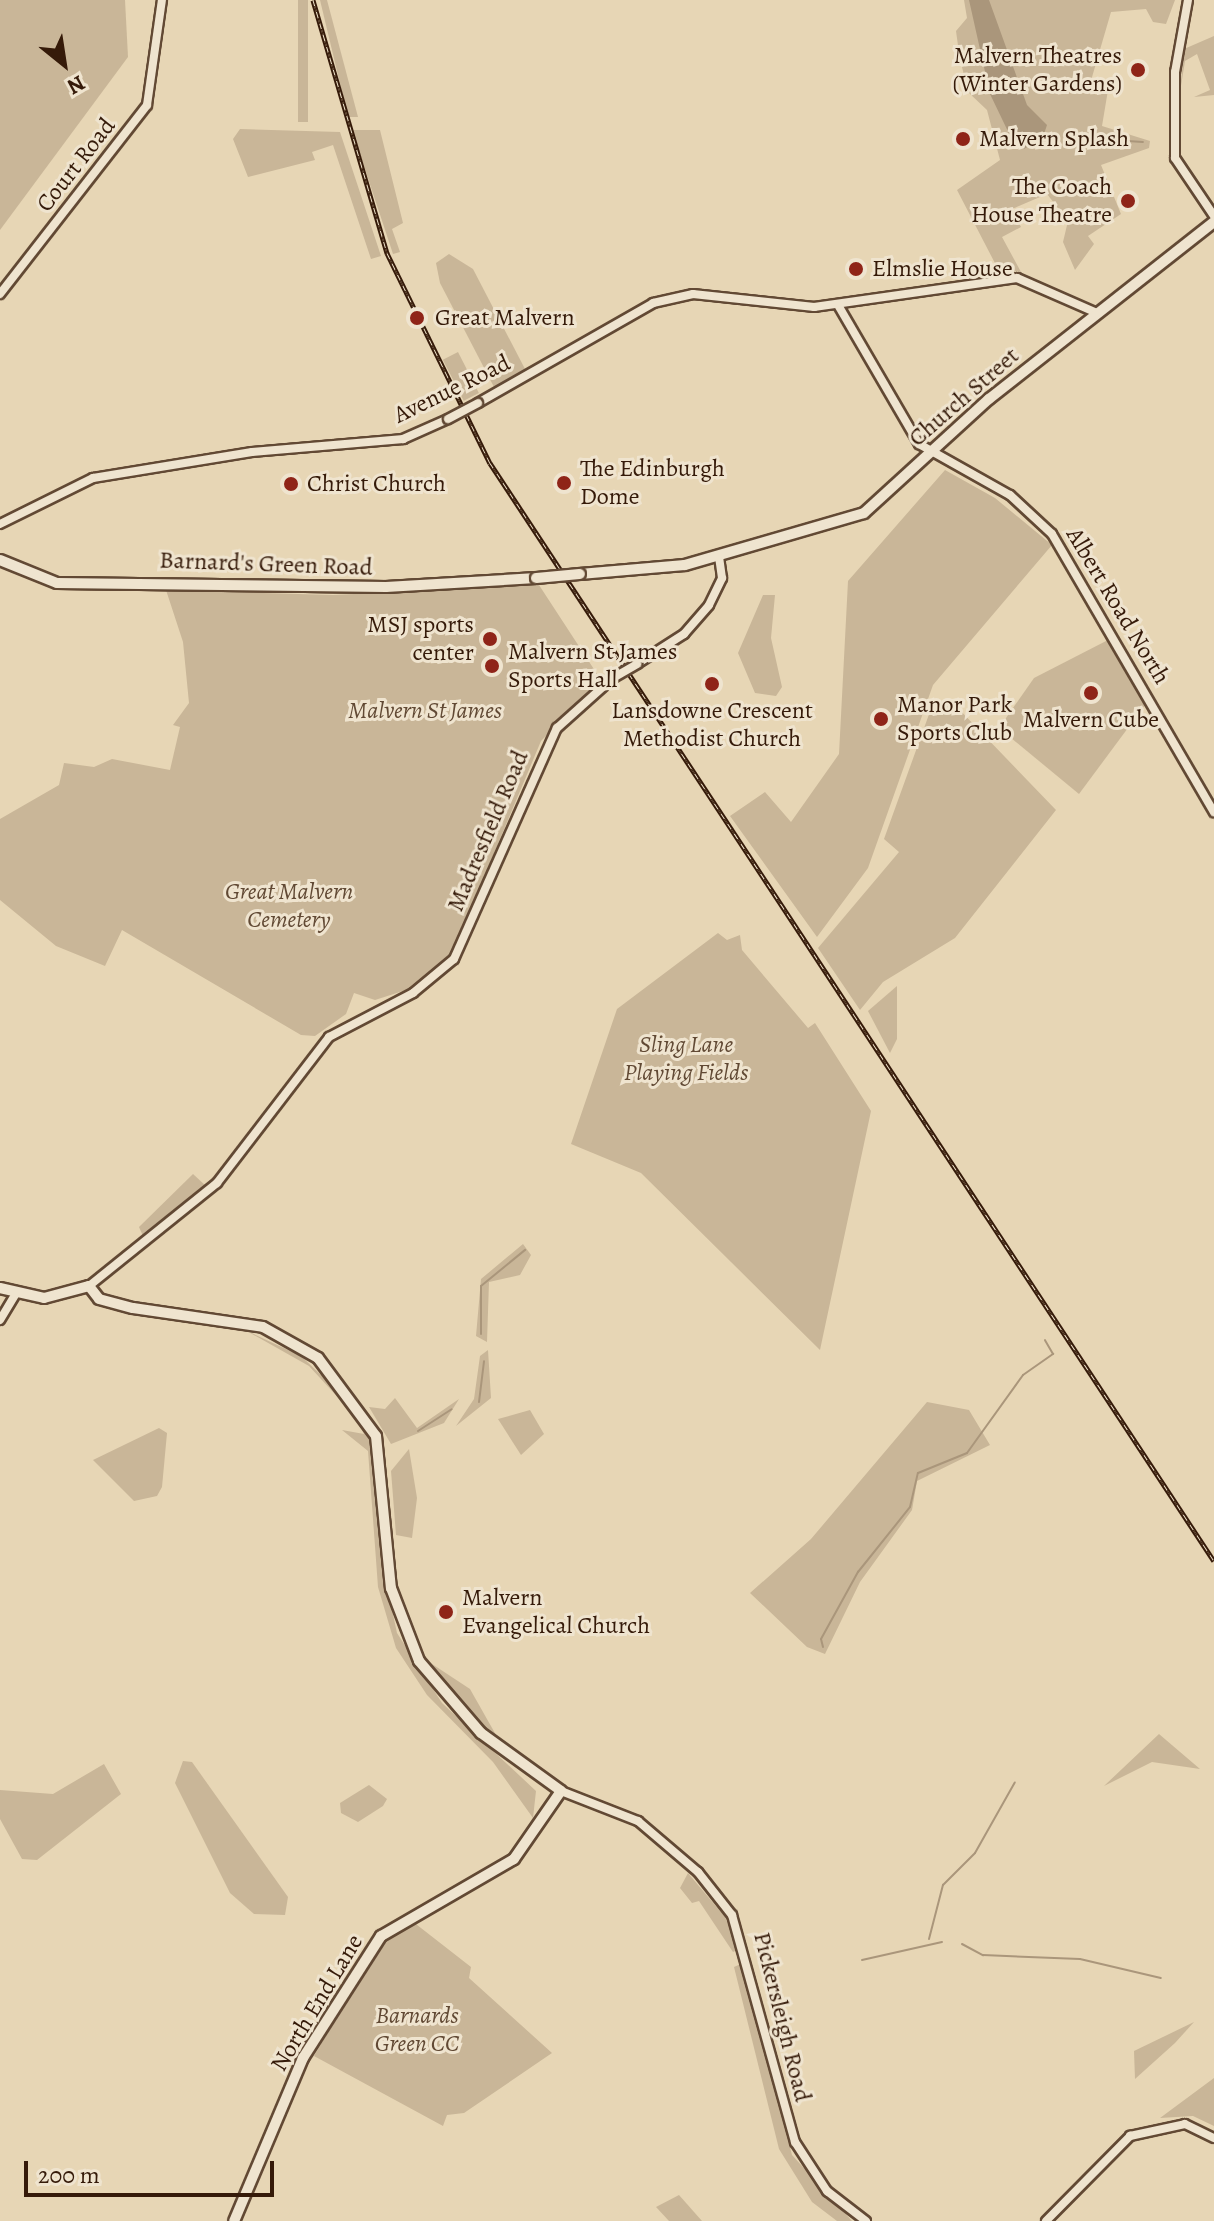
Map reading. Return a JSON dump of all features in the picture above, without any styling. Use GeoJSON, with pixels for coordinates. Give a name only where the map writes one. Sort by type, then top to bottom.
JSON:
{"type":"FeatureCollection","features":[{"type":"Feature","properties":{"kind":"main road","name":"Church Street"},"geometry":{"type":"LineString","coordinates":[[719,556],[864,513],[932,449],[1214,219]]}},
{"type":"Feature","properties":{"kind":"main road","name":"Barnard's Green Road"},"geometry":{"type":"LineString","coordinates":[[0,560],[57,583],[386,587],[580,574],[719,556]]}},
{"type":"Feature","properties":{"kind":"main road"},"geometry":{"type":"LineString","coordinates":[[0,1288],[15,1295],[44,1298],[89,1286]]}},
{"type":"Feature","properties":{"kind":"main road","name":"Pickersleigh Road"},"geometry":{"type":"LineString","coordinates":[[89,1286],[99,1299],[133,1308],[263,1327],[294,1340],[340,1381],[376,1436],[391,1588],[419,1661],[481,1733],[561,1791]]}},
{"type":"Feature","properties":{"kind":"main road","name":"North End Lane"},"geometry":{"type":"LineString","coordinates":[[234,2221],[303,2058],[374,1946],[417,1910],[514,1859],[561,1791]]}},
{"type":"Feature","properties":{"kind":"street","name":"Court Road"},"geometry":{"type":"LineString","coordinates":[[0,294],[147,105],[162,0]]}},
{"type":"Feature","properties":{"kind":"street"},"geometry":{"type":"LineString","coordinates":[[1188,0],[1175,72],[1175,158],[1214,219]]}},
{"type":"Feature","properties":{"kind":"street","name":"Avenue Road"},"geometry":{"type":"LineString","coordinates":[[0,524],[93,478],[252,452],[403,439],[448,419],[670,297],[838,305],[1017,278],[1097,313]]}},
{"type":"Feature","properties":{"kind":"street","name":"Albert Road North"},"geometry":{"type":"LineString","coordinates":[[838,305],[905,426],[932,449],[1010,495],[1052,534],[1214,812]]}},
{"type":"Feature","properties":{"kind":"street","name":"Madresfield Road"},"geometry":{"type":"LineString","coordinates":[[89,1286],[217,1183],[329,1037],[413,993],[454,959],[557,728],[613,678],[684,634],[709,605],[722,578],[719,556]]}},
{"type":"Feature","properties":{"kind":"street"},"geometry":{"type":"LineString","coordinates":[[0,1320],[15,1295]]}},
{"type":"Feature","properties":{"kind":"street","name":"Pickersleigh Road"},"geometry":{"type":"LineString","coordinates":[[561,1791],[638,1821],[698,1872],[732,1915],[799,2150],[827,2191],[866,2221]]}},
{"type":"Feature","properties":{"kind":"street"},"geometry":{"type":"LineString","coordinates":[[1046,2221],[1130,2136],[1185,2124],[1214,2138]]}},
{"type":"Feature","properties":{"kind":"green space"},"geometry":{"type":"Polygon","coordinates":[[[0,0],[125,0],[128,57],[0,230],[0,0]]]}},
{"type":"Feature","properties":{"kind":"green space"},"geometry":{"type":"Polygon","coordinates":[[[298,0],[308,0],[308,122],[298,122],[298,0]]]}},
{"type":"Feature","properties":{"kind":"green space"},"geometry":{"type":"Polygon","coordinates":[[[320,0],[327,0],[358,117],[348,117],[320,0]]]}},
{"type":"Feature","properties":{"kind":"green space"},"geometry":{"type":"Polygon","coordinates":[[[964,0],[1175,0],[1166,24],[1153,22],[1146,9],[1111,12],[1090,84],[1096,95],[1103,85],[1108,90],[1102,126],[1150,141],[1149,148],[1101,165],[1121,214],[1088,236],[1094,244],[1075,270],[1063,242],[1068,221],[1047,194],[1012,209],[1021,227],[1002,237],[1021,272],[998,269],[957,190],[1000,160],[987,110],[969,93],[960,60],[956,31],[967,18],[964,0]]]}},
{"type":"Feature","properties":{"kind":"green space"},"geometry":{"type":"Polygon","coordinates":[[[1214,36],[1214,95],[1194,97],[1210,90],[1197,54],[1185,61],[1180,92],[1184,49],[1214,36]]]}},
{"type":"Feature","properties":{"kind":"green space"},"geometry":{"type":"Polygon","coordinates":[[[240,129],[340,132],[381,256],[371,259],[333,145],[312,152],[315,160],[248,177],[233,139],[240,129]]]}},
{"type":"Feature","properties":{"kind":"green space"},"geometry":{"type":"Polygon","coordinates":[[[352,130],[380,130],[403,223],[392,229],[400,252],[393,254],[352,130]]]}},
{"type":"Feature","properties":{"kind":"green space"},"geometry":{"type":"Polygon","coordinates":[[[449,254],[473,269],[525,369],[494,387],[440,283],[436,263],[449,254]]]}},
{"type":"Feature","properties":{"kind":"green space"},"geometry":{"type":"Polygon","coordinates":[[[458,352],[479,393],[464,401],[443,360],[458,352]]]}},
{"type":"Feature","properties":{"kind":"green space","name":"Manor Park Sports Club"},"geometry":{"type":"Polygon","coordinates":[[[945,470],[995,498],[1052,545],[933,685],[868,868],[817,937],[730,816],[765,792],[791,822],[839,754],[848,581],[945,470]]]}},
{"type":"Feature","properties":{"kind":"green space"},"geometry":{"type":"Polygon","coordinates":[[[539,585],[601,680],[541,741],[453,951],[406,990],[375,1000],[354,993],[346,1014],[315,1036],[301,1035],[122,930],[105,966],[56,946],[0,900],[0,819],[59,785],[64,763],[94,767],[112,759],[170,770],[180,727],[173,725],[189,703],[183,642],[166,590],[333,595],[539,585]]]}},
{"type":"Feature","properties":{"kind":"green space"},"geometry":{"type":"Polygon","coordinates":[[[763,595],[775,595],[771,638],[782,687],[776,696],[755,693],[738,653],[763,595]]]}},
{"type":"Feature","properties":{"kind":"green space"},"geometry":{"type":"Polygon","coordinates":[[[1108,640],[1145,705],[1079,794],[999,728],[1034,678],[1108,640]]]}},
{"type":"Feature","properties":{"kind":"green space"},"geometry":{"type":"Polygon","coordinates":[[[942,701],[954,704],[1056,810],[955,938],[883,982],[860,1010],[818,948],[899,852],[884,839],[932,706],[942,701]]]}},
{"type":"Feature","properties":{"kind":"green space","name":"Sling Lane Playing Fields"},"geometry":{"type":"Polygon","coordinates":[[[718,933],[727,940],[740,935],[742,950],[808,1028],[815,1023],[871,1111],[820,1350],[641,1173],[571,1144],[617,1009],[718,933]]]}},
{"type":"Feature","properties":{"kind":"green space"},"geometry":{"type":"Polygon","coordinates":[[[897,986],[897,1039],[890,1053],[868,1011],[897,986]]]}},
{"type":"Feature","properties":{"kind":"green space"},"geometry":{"type":"Polygon","coordinates":[[[193,1174],[206,1186],[143,1236],[139,1227],[193,1174]]]}},
{"type":"Feature","properties":{"kind":"green space"},"geometry":{"type":"Polygon","coordinates":[[[523,1244],[531,1255],[520,1275],[489,1282],[487,1342],[476,1336],[481,1279],[523,1244]]]}},
{"type":"Feature","properties":{"kind":"green space"},"geometry":{"type":"Polygon","coordinates":[[[245,1330],[301,1356],[342,1395],[365,1428],[374,1450],[383,1568],[397,1633],[442,1703],[536,1791],[533,1818],[493,1762],[427,1695],[396,1648],[378,1587],[368,1451],[342,1430],[364,1434],[356,1417],[309,1366],[245,1330]]]}},
{"type":"Feature","properties":{"kind":"green space"},"geometry":{"type":"Polygon","coordinates":[[[488,1350],[491,1398],[456,1426],[474,1399],[480,1356],[488,1350]]]}},
{"type":"Feature","properties":{"kind":"green space"},"geometry":{"type":"Polygon","coordinates":[[[395,1398],[417,1428],[459,1399],[444,1423],[391,1444],[369,1407],[385,1409],[395,1398]]]}},
{"type":"Feature","properties":{"kind":"green space"},"geometry":{"type":"Polygon","coordinates":[[[927,1402],[969,1410],[990,1445],[917,1481],[912,1510],[860,1582],[825,1654],[807,1647],[750,1593],[811,1539],[927,1402]]]}},
{"type":"Feature","properties":{"kind":"green space"},"geometry":{"type":"Polygon","coordinates":[[[530,1410],[544,1434],[521,1455],[498,1419],[530,1410]]]}},
{"type":"Feature","properties":{"kind":"green space"},"geometry":{"type":"Polygon","coordinates":[[[159,1428],[167,1433],[162,1487],[157,1496],[134,1501],[93,1460],[159,1428]]]}},
{"type":"Feature","properties":{"kind":"green space"},"geometry":{"type":"Polygon","coordinates":[[[409,1449],[417,1498],[412,1538],[396,1535],[391,1471],[409,1449]]]}},
{"type":"Feature","properties":{"kind":"green space"},"geometry":{"type":"Polygon","coordinates":[[[429,1662],[470,1689],[496,1735],[474,1718],[429,1662]]]}},
{"type":"Feature","properties":{"kind":"green space"},"geometry":{"type":"Polygon","coordinates":[[[1159,1734],[1200,1769],[1152,1762],[1104,1786],[1159,1734]]]}},
{"type":"Feature","properties":{"kind":"green space"},"geometry":{"type":"Polygon","coordinates":[[[183,1761],[192,1762],[288,1897],[285,1915],[254,1914],[230,1893],[175,1783],[183,1761]]]}},
{"type":"Feature","properties":{"kind":"green space"},"geometry":{"type":"Polygon","coordinates":[[[104,1764],[121,1794],[37,1860],[22,1859],[0,1819],[0,1790],[53,1794],[104,1764]]]}},
{"type":"Feature","properties":{"kind":"green space"},"geometry":{"type":"Polygon","coordinates":[[[369,1785],[387,1799],[383,1806],[358,1822],[341,1813],[340,1803],[369,1785]]]}},
{"type":"Feature","properties":{"kind":"green space"},"geometry":{"type":"Polygon","coordinates":[[[688,1873],[725,1917],[739,1949],[733,1952],[699,1901],[692,1903],[680,1888],[688,1873]]]}},
{"type":"Feature","properties":{"kind":"green space","name":"Barnards Green CC"},"geometry":{"type":"Polygon","coordinates":[[[412,1921],[471,1967],[469,1978],[552,2053],[464,2113],[447,2115],[443,2126],[314,2056],[377,1950],[412,1921]]]}},
{"type":"Feature","properties":{"kind":"green space"},"geometry":{"type":"Polygon","coordinates":[[[743,1963],[792,2155],[852,2221],[837,2221],[812,2202],[779,2149],[734,1967],[743,1963]]]}},
{"type":"Feature","properties":{"kind":"green space"},"geometry":{"type":"Polygon","coordinates":[[[1194,2022],[1175,2043],[1135,2079],[1134,2051],[1194,2022]]]}},
{"type":"Feature","properties":{"kind":"green space"},"geometry":{"type":"Polygon","coordinates":[[[1214,2078],[1214,2126],[1193,2116],[1160,2118],[1214,2078]]]}},
{"type":"Feature","properties":{"kind":"green space"},"geometry":{"type":"Polygon","coordinates":[[[679,2195],[702,2221],[669,2221],[656,2207],[679,2195]]]}},
{"type":"Feature","properties":{"kind":"shaded area"},"geometry":{"type":"Polygon","coordinates":[[[969,0],[989,0],[1027,105],[1047,125],[1043,137],[1024,149],[1015,146],[990,94],[969,0]]]}},
{"type":"Feature","properties":{"kind":"waterway"},"geometry":{"type":"LineString","coordinates":[[1044,134],[1051,136]]}},
{"type":"Feature","properties":{"kind":"waterway"},"geometry":{"type":"LineString","coordinates":[[1097,139],[1143,142]]}},
{"type":"Feature","properties":{"kind":"waterway"},"geometry":{"type":"LineString","coordinates":[[481,1334],[481,1286],[525,1250]]}},
{"type":"Feature","properties":{"kind":"waterway"},"geometry":{"type":"LineString","coordinates":[[823,1647],[821,1639],[858,1572],[910,1507],[918,1473],[967,1453],[1023,1375],[1053,1354],[1045,1340]]}},
{"type":"Feature","properties":{"kind":"waterway"},"geometry":{"type":"LineString","coordinates":[[479,1402],[484,1361]]}},
{"type":"Feature","properties":{"kind":"waterway"},"geometry":{"type":"LineString","coordinates":[[418,1431],[452,1409]]}},
{"type":"Feature","properties":{"kind":"waterway"},"geometry":{"type":"LineString","coordinates":[[929,1939],[943,1885],[975,1853],[1015,1782]]}},
{"type":"Feature","properties":{"kind":"waterway"},"geometry":{"type":"LineString","coordinates":[[862,1960],[942,1942]]}},
{"type":"Feature","properties":{"kind":"waterway"},"geometry":{"type":"LineString","coordinates":[[962,1944],[983,1955],[1080,1959],[1161,1978]]}},
{"type":"Feature","properties":{"kind":"railway"},"geometry":{"type":"LineString","coordinates":[[313,0],[387,253],[490,463],[1214,1561]]}},
{"type":"Feature","properties":{"kind":"place","name":"Malvern Theatres (Winter Gardens)"},"geometry":{"type":"Point","coordinates":[1138,70]}},
{"type":"Feature","properties":{"kind":"place","name":"Malvern Splash"},"geometry":{"type":"Point","coordinates":[963,139]}},
{"type":"Feature","properties":{"kind":"place","name":"The Coach House Theatre"},"geometry":{"type":"Point","coordinates":[1128,201]}},
{"type":"Feature","properties":{"kind":"place","name":"Elmslie House"},"geometry":{"type":"Point","coordinates":[856,269]}},
{"type":"Feature","properties":{"kind":"place","name":"Great Malvern"},"geometry":{"type":"Point","coordinates":[417,318]}},
{"type":"Feature","properties":{"kind":"place","name":"The Edinburgh Dome"},"geometry":{"type":"Point","coordinates":[564,483]}},
{"type":"Feature","properties":{"kind":"place","name":"Christ Church"},"geometry":{"type":"Point","coordinates":[291,484]}},
{"type":"Feature","properties":{"kind":"place","name":"MSJ sports center"},"geometry":{"type":"Point","coordinates":[490,639]}},
{"type":"Feature","properties":{"kind":"place","name":"Malvern St James Sports Hall"},"geometry":{"type":"Point","coordinates":[492,666]}},
{"type":"Feature","properties":{"kind":"place","name":"Lansdowne Crescent Methodist Church"},"geometry":{"type":"Point","coordinates":[712,684]}},
{"type":"Feature","properties":{"kind":"place","name":"Malvern Cube"},"geometry":{"type":"Point","coordinates":[1091,693]}},
{"type":"Feature","properties":{"kind":"place","name":"Manor Park Sports Club"},"geometry":{"type":"Point","coordinates":[881,719]}},
{"type":"Feature","properties":{"kind":"place","name":"Malvern Evangelical Church"},"geometry":{"type":"Point","coordinates":[446,1612]}},
{"type":"Feature","properties":{"kind":"park label","name":"Malvern St James"},"geometry":{"type":"Point","coordinates":[425,711]}},
{"type":"Feature","properties":{"kind":"park label","name":"Great Malvern Cemetery"},"geometry":{"type":"Point","coordinates":[289,906]}}]}
